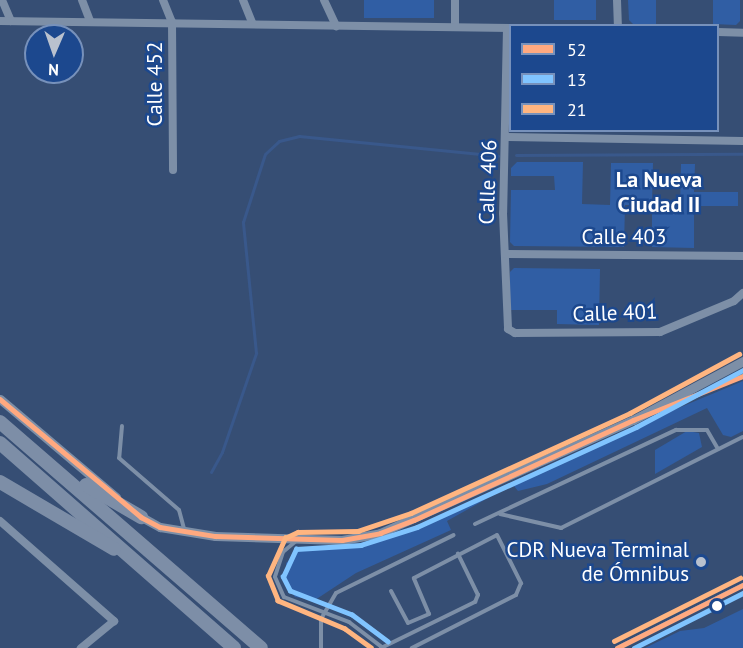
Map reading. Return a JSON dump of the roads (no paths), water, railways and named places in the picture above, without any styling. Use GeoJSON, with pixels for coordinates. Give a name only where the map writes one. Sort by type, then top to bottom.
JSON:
{"type":"FeatureCollection","features":[{"type":"Feature","properties":{"kind":"highway"},"geometry":{"type":"LineString","coordinates":[[0,422],[261,648]]}},
{"type":"Feature","properties":{"kind":"highway"},"geometry":{"type":"LineString","coordinates":[[0,443],[234,648]]}},
{"type":"Feature","properties":{"kind":"highway"},"geometry":{"type":"LineString","coordinates":[[44,460],[120,509],[141,518]]}},
{"type":"Feature","properties":{"kind":"highway"},"geometry":{"type":"LineString","coordinates":[[0,482],[141,566]]}},
{"type":"Feature","properties":{"kind":"street"},"geometry":{"type":"LineString","coordinates":[[2,0],[11,21]]}},
{"type":"Feature","properties":{"kind":"street"},"geometry":{"type":"LineString","coordinates":[[82,0],[90,21]]}},
{"type":"Feature","properties":{"kind":"street","name":"Calle 452"},"geometry":{"type":"LineString","coordinates":[[163,0],[172,22],[173,170]]}},
{"type":"Feature","properties":{"kind":"street"},"geometry":{"type":"LineString","coordinates":[[243,0],[252,22]]}},
{"type":"Feature","properties":{"kind":"street"},"geometry":{"type":"LineString","coordinates":[[324,0],[336,26]]}},
{"type":"Feature","properties":{"kind":"street"},"geometry":{"type":"LineString","coordinates":[[455,0],[455,27]]}},
{"type":"Feature","properties":{"kind":"street"},"geometry":{"type":"LineString","coordinates":[[617,0],[618,24]]}},
{"type":"Feature","properties":{"kind":"street"},"geometry":{"type":"LineString","coordinates":[[0,21],[252,22],[336,26],[509,28]]}},
{"type":"Feature","properties":{"kind":"street","name":"Calle 406"},"geometry":{"type":"LineString","coordinates":[[509,28],[508,137],[503,176],[506,323],[515,333]]}},
{"type":"Feature","properties":{"kind":"street"},"geometry":{"type":"LineString","coordinates":[[719,32],[743,33]]}},
{"type":"Feature","properties":{"kind":"street"},"geometry":{"type":"LineString","coordinates":[[508,137],[743,141]]}},
{"type":"Feature","properties":{"kind":"street","name":"Calle 403"},"geometry":{"type":"LineString","coordinates":[[506,255],[743,256]]}},
{"type":"Feature","properties":{"kind":"street","name":"Calle 401"},"geometry":{"type":"LineString","coordinates":[[515,333],[660,333],[734,301],[743,293]]}},
{"type":"Feature","properties":{"kind":"street"},"geometry":{"type":"LineString","coordinates":[[0,399],[141,518],[184,533],[342,540],[380,533],[633,420],[743,361]]}},
{"type":"Feature","properties":{"kind":"street"},"geometry":{"type":"LineString","coordinates":[[0,521],[114,621],[81,648]]}},
{"type":"Feature","properties":{"kind":"lane"},"geometry":{"type":"LineString","coordinates":[[633,420],[743,376]]}},
{"type":"Feature","properties":{"kind":"lane"},"geometry":{"type":"LineString","coordinates":[[122,426],[119,458],[179,510],[184,533]]}},
{"type":"Feature","properties":{"kind":"lane"},"geometry":{"type":"LineString","coordinates":[[476,524],[682,428],[707,430],[718,449]]}},
{"type":"Feature","properties":{"kind":"lane"},"geometry":{"type":"LineString","coordinates":[[496,514],[515,514],[543,526],[561,528],[743,437]]}},
{"type":"Feature","properties":{"kind":"lane"},"geometry":{"type":"LineString","coordinates":[[321,648],[319,628],[324,612],[336,593],[454,535]]}},
{"type":"Feature","properties":{"kind":"lane"},"geometry":{"type":"LineString","coordinates":[[391,591],[408,623],[429,614],[414,578],[497,535],[521,589],[412,648]]}},
{"type":"Feature","properties":{"kind":"lane"},"geometry":{"type":"LineString","coordinates":[[299,539],[283,552],[275,577],[278,588],[291,603],[324,612],[358,627],[382,648],[477,598],[458,554]]}},
{"type":"Feature","properties":{"kind":"lane"},"geometry":{"type":"LineString","coordinates":[[617,648],[743,585]]}},
{"type":"Feature","properties":{"kind":"waterway"},"geometry":{"type":"LineString","coordinates":[[211,472],[222,452],[256,353],[243,222],[265,154],[279,141],[299,136],[498,156]]}},
{"type":"Feature","properties":{"kind":"waterway"},"geometry":{"type":"LineString","coordinates":[[516,155],[742,154]]}},
{"type":"Feature","properties":{"kind":"place","name":"CDR Nueva Terminal de Ómnibus"},"geometry":{"type":"Point","coordinates":[701,562]}},
{"type":"Feature","properties":{"kind":"district","name":"La Nueva Ciudad II"},"geometry":{"type":"Point","coordinates":[659,192]}}]}
